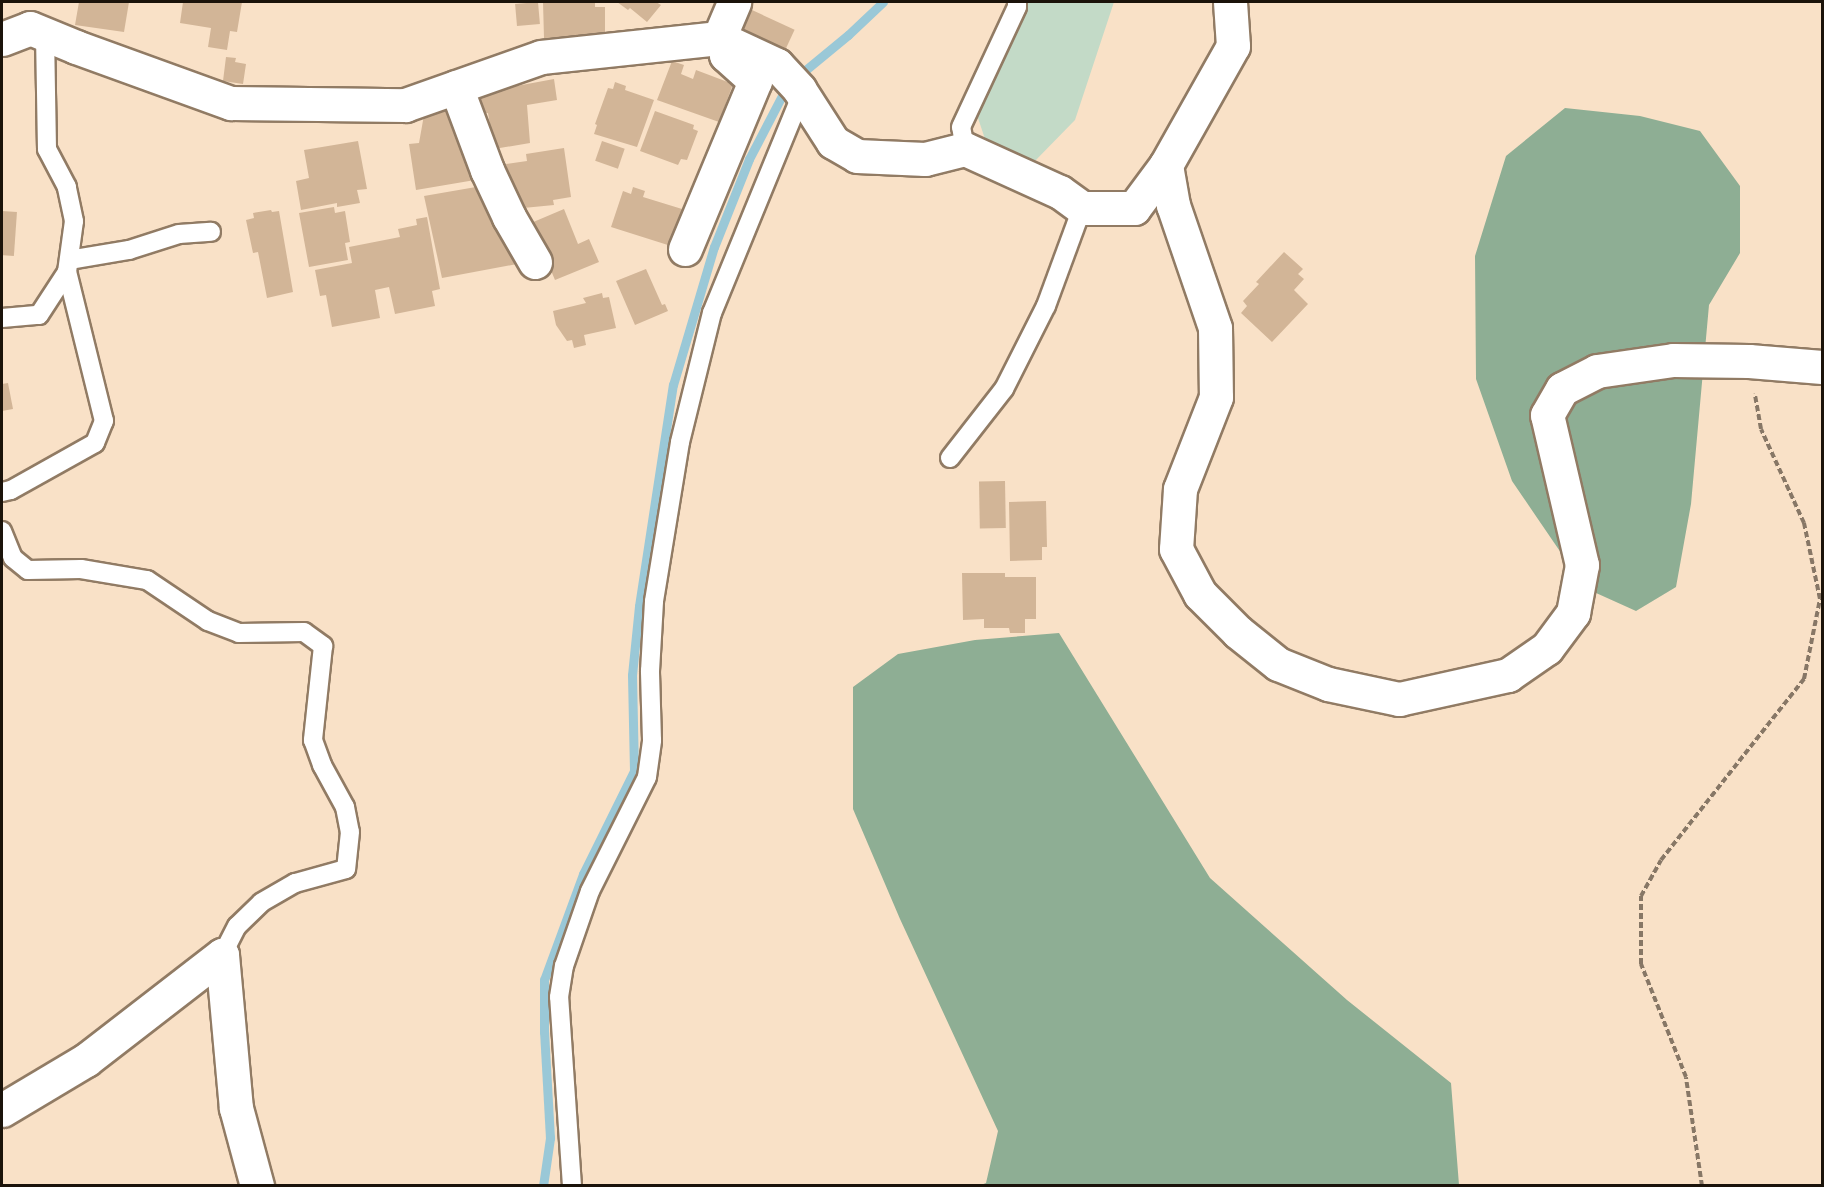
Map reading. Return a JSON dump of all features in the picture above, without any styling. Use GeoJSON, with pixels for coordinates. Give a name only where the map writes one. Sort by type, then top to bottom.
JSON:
{"type":"FeatureCollection","features":[{"type":"Feature","properties":{"kind":"street"},"geometry":{"type":"LineString","coordinates":[[685,249],[755,81],[726,55],[724,41],[734,2]]}},
{"type":"Feature","properties":{"kind":"street"},"geometry":{"type":"LineString","coordinates":[[28,26],[231,103],[405,105],[541,57],[724,41],[777,65],[801,91],[833,142],[856,156],[925,159],[964,149],[1060,192],[1082,208],[1134,208],[1166,165],[1233,46],[1230,2]]}},
{"type":"Feature","properties":{"kind":"street"},"geometry":{"type":"LineString","coordinates":[[456,87],[487,170],[509,217],[535,262]]}},
{"type":"Feature","properties":{"kind":"street"},"geometry":{"type":"LineString","coordinates":[[1166,165],[1173,205],[1215,328],[1216,396],[1180,489],[1176,549],[1200,594],[1238,632],[1278,664],[1328,684],[1400,699],[1508,675],[1547,648],[1573,613],[1582,565],[1547,415],[1562,389],[1597,371],[1673,360],[1749,361],[1822,367]]}},
{"type":"Feature","properties":{"kind":"street"},"geometry":{"type":"LineString","coordinates":[[2,1110],[86,1060],[222,955]]}},
{"type":"Feature","properties":{"kind":"street"},"geometry":{"type":"LineString","coordinates":[[222,955],[236,1108],[257,1185]]}},
{"type":"Feature","properties":{"kind":"lane"},"geometry":{"type":"LineString","coordinates":[[964,149],[961,127],[1017,7],[1017,2]]}},
{"type":"Feature","properties":{"kind":"lane"},"geometry":{"type":"LineString","coordinates":[[2,492],[10,490],[95,443],[104,421],[68,266],[74,221],[67,186],[47,149],[28,26]]}},
{"type":"Feature","properties":{"kind":"lane"},"geometry":{"type":"LineString","coordinates":[[572,1185],[559,997],[564,966],[590,891],[648,777],[652,740],[650,671],[654,601],[680,442],[712,313],[801,91]]}},
{"type":"Feature","properties":{"kind":"lane"},"geometry":{"type":"LineString","coordinates":[[950,458],[1004,389],[1046,306],[1082,208]]}},
{"type":"Feature","properties":{"kind":"lane"},"geometry":{"type":"LineString","coordinates":[[2,318],[39,315],[68,266],[179,234],[212,232]]}},
{"type":"Feature","properties":{"kind":"lane"},"geometry":{"type":"LineString","coordinates":[[2,531],[13,558],[28,570],[81,569],[147,580],[208,621],[239,633],[304,632],[323,646],[313,740],[322,765],[345,807],[350,832],[346,869],[295,883],[261,903],[237,926],[222,955]]}},
{"type":"Feature","properties":{"kind":"path"},"geometry":{"type":"LineString","coordinates":[[1702,1185],[1686,1077],[1641,964],[1641,896],[1661,860],[1804,679],[1820,599],[1804,523],[1761,429],[1749,361]]}},
{"type":"Feature","properties":{"kind":"green space"},"geometry":{"type":"Polygon","coordinates":[[[1010,2],[1114,2],[1075,120],[1033,163],[987,145],[977,115],[1020,15],[1010,2]]]}},
{"type":"Feature","properties":{"kind":"green space"},"geometry":{"type":"Polygon","coordinates":[[[1565,108],[1640,116],[1700,131],[1740,186],[1740,253],[1709,305],[1691,504],[1676,587],[1636,611],[1585,588],[1512,481],[1476,379],[1475,256],[1506,156],[1565,108]]]}},
{"type":"Feature","properties":{"kind":"green space"},"geometry":{"type":"Polygon","coordinates":[[[1059,633],[1210,878],[1347,1000],[1451,1083],[1459,1185],[981,1185],[986,1183],[998,1131],[900,919],[853,809],[853,687],[898,654],[975,640],[1059,633]]]}},
{"type":"Feature","properties":{"kind":"building"},"geometry":{"type":"Polygon","coordinates":[[[79,2],[129,2],[124,32],[75,25],[79,2]]]}},
{"type":"Feature","properties":{"kind":"building"},"geometry":{"type":"Polygon","coordinates":[[[183,2],[242,2],[237,32],[230,31],[227,50],[208,47],[211,28],[180,23],[183,2]]]}},
{"type":"Feature","properties":{"kind":"building"},"geometry":{"type":"Polygon","coordinates":[[[538,2],[540,24],[517,26],[515,4],[538,2]]]}},
{"type":"Feature","properties":{"kind":"building"},"geometry":{"type":"Polygon","coordinates":[[[543,2],[595,2],[595,7],[605,7],[605,37],[544,38],[543,2]]]}},
{"type":"Feature","properties":{"kind":"building"},"geometry":{"type":"Polygon","coordinates":[[[617,2],[656,2],[661,5],[647,22],[630,8],[628,10],[617,2]]]}},
{"type":"Feature","properties":{"kind":"building"},"geometry":{"type":"Polygon","coordinates":[[[752,10],[795,30],[783,55],[740,35],[752,10]]]}},
{"type":"Feature","properties":{"kind":"building"},"geometry":{"type":"Polygon","coordinates":[[[226,57],[236,58],[235,62],[246,64],[243,84],[223,81],[226,57]]]}},
{"type":"Feature","properties":{"kind":"building"},"geometry":{"type":"Polygon","coordinates":[[[672,61],[684,65],[681,74],[693,79],[696,70],[733,84],[719,122],[657,100],[672,61]]]}},
{"type":"Feature","properties":{"kind":"building"},"geometry":{"type":"Polygon","coordinates":[[[554,79],[557,100],[527,105],[530,143],[494,149],[488,113],[475,115],[472,97],[510,84],[511,87],[554,79]]]}},
{"type":"Feature","properties":{"kind":"building"},"geometry":{"type":"Polygon","coordinates":[[[615,82],[626,86],[625,90],[654,100],[637,147],[594,134],[597,125],[595,124],[608,88],[613,89],[615,82]]]}},
{"type":"Feature","properties":{"kind":"building"},"geometry":{"type":"Polygon","coordinates":[[[448,109],[475,180],[416,190],[409,144],[419,143],[424,115],[448,109]]]}},
{"type":"Feature","properties":{"kind":"building"},"geometry":{"type":"Polygon","coordinates":[[[655,111],[694,125],[693,129],[698,131],[687,160],[681,159],[678,165],[640,151],[655,111]]]}},
{"type":"Feature","properties":{"kind":"building"},"geometry":{"type":"Polygon","coordinates":[[[358,141],[367,189],[357,190],[360,203],[337,207],[337,203],[301,210],[296,181],[309,178],[304,150],[358,141]]]}},
{"type":"Feature","properties":{"kind":"building"},"geometry":{"type":"Polygon","coordinates":[[[602,141],[625,149],[618,169],[595,161],[602,141]]]}},
{"type":"Feature","properties":{"kind":"building"},"geometry":{"type":"Polygon","coordinates":[[[564,148],[571,197],[553,200],[554,205],[513,209],[506,164],[527,161],[526,154],[564,148]]]}},
{"type":"Feature","properties":{"kind":"building"},"geometry":{"type":"Polygon","coordinates":[[[476,187],[517,264],[442,278],[424,196],[476,187]]]}},
{"type":"Feature","properties":{"kind":"building"},"geometry":{"type":"Polygon","coordinates":[[[633,187],[645,191],[643,197],[682,209],[671,246],[611,227],[623,191],[631,194],[633,187]]]}},
{"type":"Feature","properties":{"kind":"building"},"geometry":{"type":"Polygon","coordinates":[[[334,207],[335,213],[345,211],[350,242],[345,243],[348,260],[309,267],[299,213],[334,207]]]}},
{"type":"Feature","properties":{"kind":"building"},"geometry":{"type":"Polygon","coordinates":[[[564,209],[578,244],[589,239],[599,262],[555,280],[531,223],[564,209]]]}},
{"type":"Feature","properties":{"kind":"building"},"geometry":{"type":"Polygon","coordinates":[[[271,210],[272,212],[279,211],[293,292],[267,298],[258,252],[253,253],[246,220],[254,218],[253,213],[271,210]]]}},
{"type":"Feature","properties":{"kind":"building"},"geometry":{"type":"Polygon","coordinates":[[[2,211],[17,212],[14,256],[2,255],[2,211]]]}},
{"type":"Feature","properties":{"kind":"building"},"geometry":{"type":"Polygon","coordinates":[[[427,217],[440,289],[432,291],[435,306],[395,314],[389,287],[375,290],[380,318],[332,327],[326,295],[320,296],[315,270],[352,263],[349,247],[400,237],[398,229],[417,225],[416,219],[427,217]]]}},
{"type":"Feature","properties":{"kind":"building"},"geometry":{"type":"Polygon","coordinates":[[[1284,252],[1303,269],[1298,274],[1304,279],[1294,290],[1308,304],[1272,342],[1241,313],[1247,306],[1243,301],[1259,284],[1256,282],[1284,252]]]}},
{"type":"Feature","properties":{"kind":"building"},"geometry":{"type":"Polygon","coordinates":[[[646,269],[662,305],[665,304],[668,311],[635,325],[616,281],[646,269]]]}},
{"type":"Feature","properties":{"kind":"building"},"geometry":{"type":"Polygon","coordinates":[[[602,293],[603,298],[609,297],[616,328],[584,335],[586,345],[574,348],[572,340],[567,341],[556,325],[553,311],[586,303],[583,298],[602,293]]]}},
{"type":"Feature","properties":{"kind":"building"},"geometry":{"type":"Polygon","coordinates":[[[8,383],[13,409],[2,411],[2,384],[8,383]]]}},
{"type":"Feature","properties":{"kind":"building"},"geometry":{"type":"Polygon","coordinates":[[[979,481],[1005,481],[1006,528],[980,528],[979,481]]]}},
{"type":"Feature","properties":{"kind":"building"},"geometry":{"type":"Polygon","coordinates":[[[1046,501],[1047,547],[1042,547],[1042,560],[1010,561],[1009,502],[1046,501]]]}},
{"type":"Feature","properties":{"kind":"building"},"geometry":{"type":"Polygon","coordinates":[[[962,573],[1005,573],[1005,577],[1036,577],[1036,619],[1025,619],[1025,633],[1010,633],[1009,628],[984,628],[984,619],[963,620],[962,573]]]}},
{"type":"Feature","properties":{"kind":"waterway"},"geometry":{"type":"LineString","coordinates":[[797,77],[848,35],[883,2]]}},
{"type":"Feature","properties":{"kind":"waterway"},"geometry":{"type":"LineString","coordinates":[[543,1186],[550,1138],[544,1032],[544,980],[583,874],[634,771],[632,675],[639,606],[673,385],[714,247],[749,159],[787,86]]}}]}
